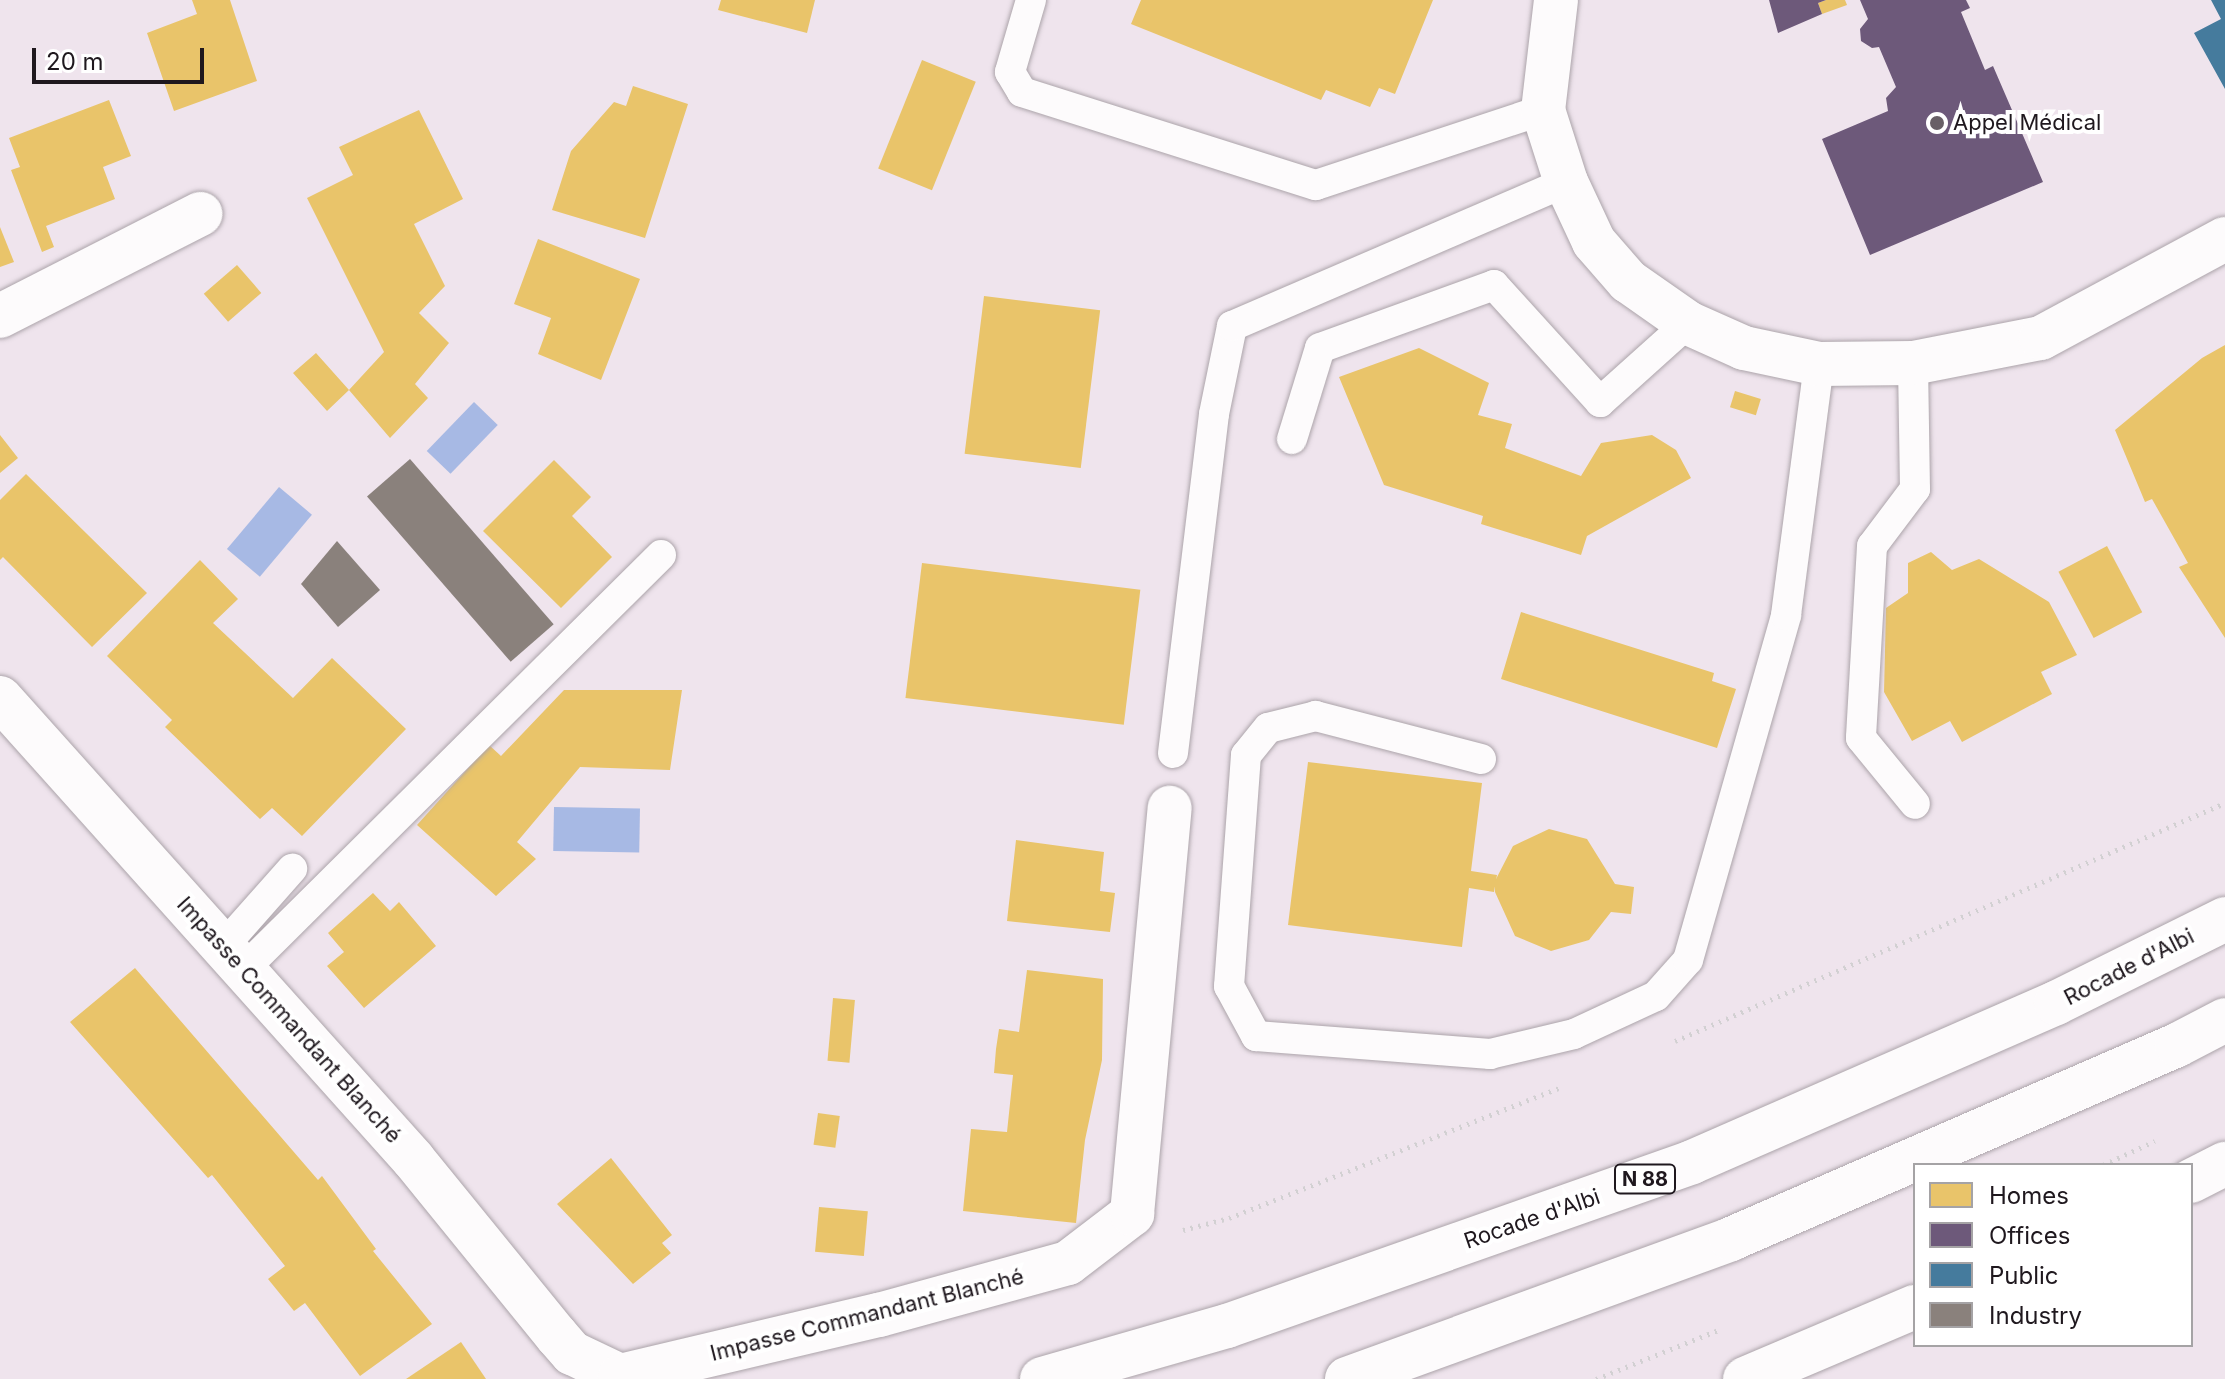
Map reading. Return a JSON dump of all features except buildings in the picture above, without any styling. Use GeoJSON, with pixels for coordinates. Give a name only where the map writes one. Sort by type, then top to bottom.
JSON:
{"type":"FeatureCollection","features":[{"type":"Feature","properties":{"kind":"main road"},"geometry":{"type":"LineString","coordinates":[[1556,0],[1543,110],[1566,182],[1594,242],[1628,281],[1688,323],[1744,348],[1819,364],[1913,363],[2041,338],[2225,239]]}},
{"type":"Feature","properties":{"kind":"main road"},"geometry":{"type":"LineString","coordinates":[[0,316],[200,214]]}},
{"type":"Feature","properties":{"kind":"main road","name":"Impasse Commandant Blanché"},"geometry":{"type":"LineString","coordinates":[[0,698],[413,1159],[572,1353],[620,1376],[879,1315],[1068,1263],[1132,1214],[1170,808]]}},
{"type":"Feature","properties":{"kind":"main road","name":"Rocade d'Albi"},"geometry":{"type":"LineString","coordinates":[[1042,1379],[1227,1326],[1692,1162],[2056,1003],[2225,919]]}},
{"type":"Feature","properties":{"kind":"main road"},"geometry":{"type":"LineString","coordinates":[[1347,1379],[1731,1239],[2177,1045],[2225,1020]]}},
{"type":"Feature","properties":{"kind":"main road"},"geometry":{"type":"LineString","coordinates":[[2193,1180],[2225,1164]]}},
{"type":"Feature","properties":{"kind":"main road"},"geometry":{"type":"LineString","coordinates":[[1745,1379],[1913,1308]]}},
{"type":"Feature","properties":{"kind":"lane"},"geometry":{"type":"LineString","coordinates":[[1031,0],[1010,72],[1022,92],[1316,185],[1543,110]]}},
{"type":"Feature","properties":{"kind":"lane"},"geometry":{"type":"LineString","coordinates":[[1173,753],[1214,414],[1232,326],[1566,182]]}},
{"type":"Feature","properties":{"kind":"lane"},"geometry":{"type":"LineString","coordinates":[[1292,439],[1320,348],[1494,285],[1600,402],[1688,323]]}},
{"type":"Feature","properties":{"kind":"lane"},"geometry":{"type":"LineString","coordinates":[[1913,363],[1915,489],[1872,546],[1861,738],[1915,804]]}},
{"type":"Feature","properties":{"kind":"lane"},"geometry":{"type":"LineString","coordinates":[[1481,759],[1316,716],[1268,728],[1246,755],[1229,986],[1256,1036],[1490,1054],[1574,1034],[1656,996],[1688,960],[1786,615],[1819,364]]}},
{"type":"Feature","properties":{"kind":"lane"},"geometry":{"type":"LineString","coordinates":[[232,959],[661,555]]}},
{"type":"Feature","properties":{"kind":"lane"},"geometry":{"type":"LineString","coordinates":[[232,959],[292,869]]}},
{"type":"Feature","properties":{"kind":"water"},"geometry":{"type":"Polygon","coordinates":[[[474,402],[498,425],[451,474],[427,451],[474,402]]]}},
{"type":"Feature","properties":{"kind":"water"},"geometry":{"type":"Polygon","coordinates":[[[279,487],[312,515],[260,577],[227,549],[279,487]]]}},
{"type":"Feature","properties":{"kind":"water"},"geometry":{"type":"Polygon","coordinates":[[[554,807],[640,809],[639,852],[553,851],[554,807]]]}},
{"type":"Feature","properties":{"kind":"place","name":"Appel Médical"},"geometry":{"type":"Point","coordinates":[1937,123]}}]}
